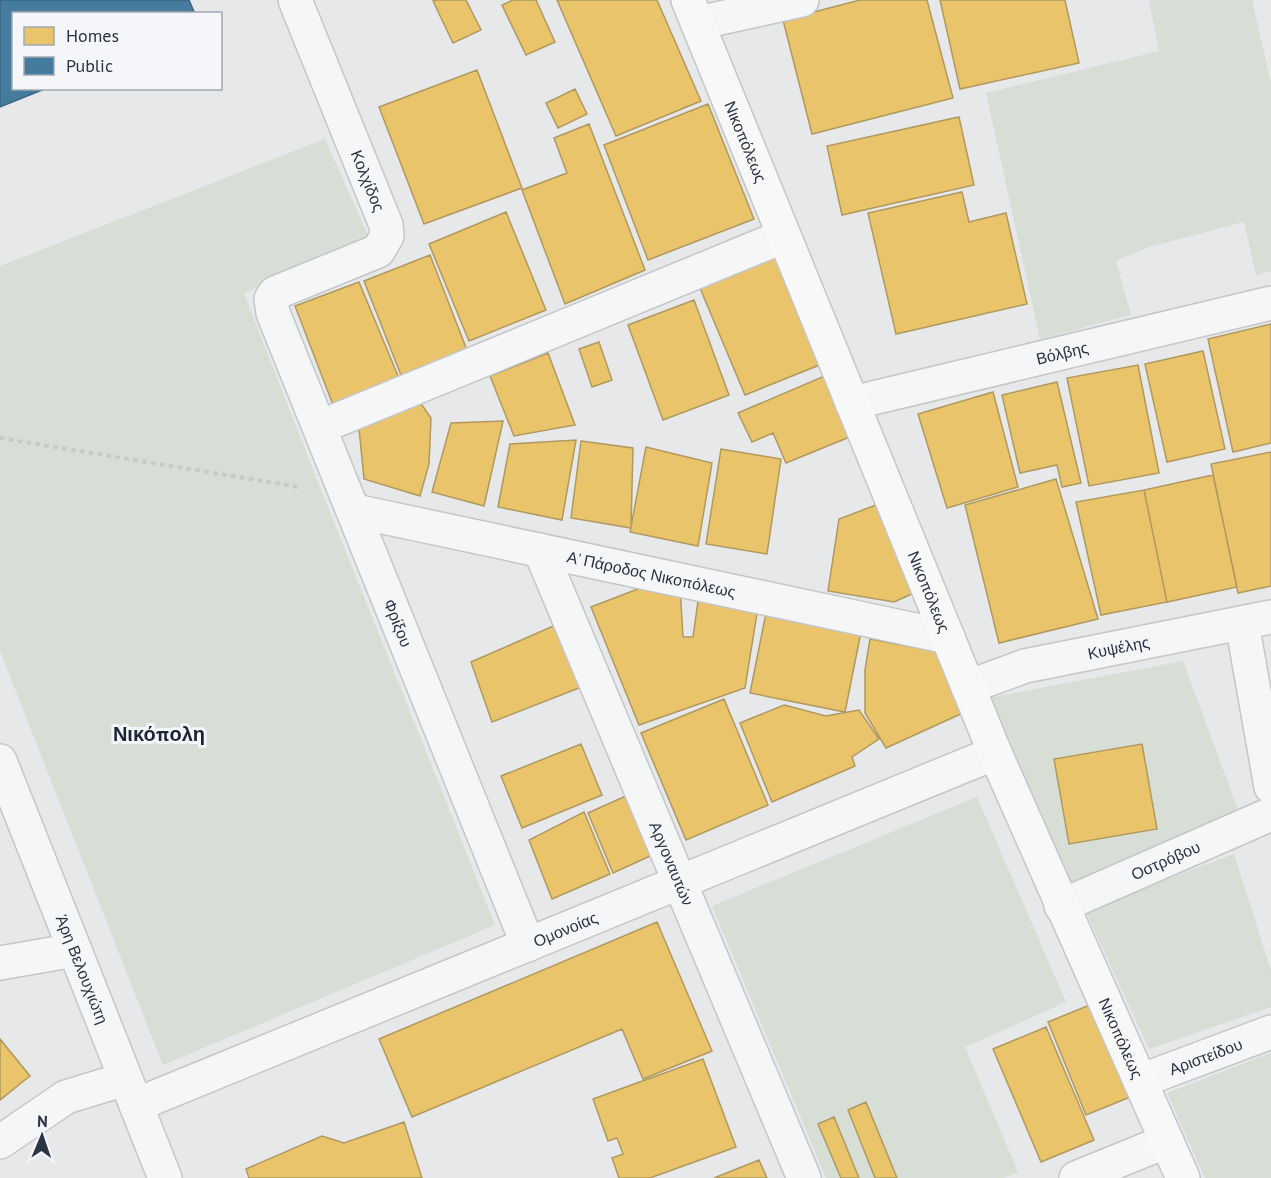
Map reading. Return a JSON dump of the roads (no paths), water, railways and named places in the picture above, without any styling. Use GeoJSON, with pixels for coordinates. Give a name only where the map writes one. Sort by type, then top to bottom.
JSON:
{"type":"FeatureCollection","features":[{"type":"Feature","properties":{"kind":"street","name":"Κολχίδος"},"geometry":{"type":"LineString","coordinates":[[272,299],[275,293],[378,251],[387,236],[386,225],[294,0]]}},
{"type":"Feature","properties":{"kind":"street"},"geometry":{"type":"LineString","coordinates":[[693,12],[801,0]]}},
{"type":"Feature","properties":{"kind":"street","name":"Νικοπόλεως"},"geometry":{"type":"LineString","coordinates":[[693,12],[995,753],[1183,1178]]}},
{"type":"Feature","properties":{"kind":"street"},"geometry":{"type":"LineString","coordinates":[[320,427],[784,236]]}},
{"type":"Feature","properties":{"kind":"street","name":"Φρίξου"},"geometry":{"type":"LineString","coordinates":[[272,299],[273,313],[355,511],[528,945]]}},
{"type":"Feature","properties":{"kind":"street","name":"Βόλβης"},"geometry":{"type":"LineString","coordinates":[[852,403],[1271,303]]}},
{"type":"Feature","properties":{"kind":"street","name":"Α' Πάροδος Νικοπόλεως"},"geometry":{"type":"LineString","coordinates":[[355,511],[948,637]]}},
{"type":"Feature","properties":{"kind":"street","name":"Αργοναυτών"},"geometry":{"type":"LineString","coordinates":[[540,550],[804,1178]]}},
{"type":"Feature","properties":{"kind":"street"},"geometry":{"type":"LineString","coordinates":[[1256,620],[1271,787]]}},
{"type":"Feature","properties":{"kind":"street","name":"Κυψέλης"},"geometry":{"type":"LineString","coordinates":[[968,687],[1025,666],[1256,620]]}},
{"type":"Feature","properties":{"kind":"street","name":"Ομονοίας"},"geometry":{"type":"LineString","coordinates":[[0,1142],[66,1097],[130,1092],[528,945],[995,753]]}},
{"type":"Feature","properties":{"kind":"street","name":"Άρη Βελουχιώτη"},"geometry":{"type":"LineString","coordinates":[[0,761],[165,1178]]}},
{"type":"Feature","properties":{"kind":"street","name":"Οστρόβου"},"geometry":{"type":"LineString","coordinates":[[1061,906],[1271,814]]}},
{"type":"Feature","properties":{"kind":"street"},"geometry":{"type":"LineString","coordinates":[[0,963],[75,950]]}},
{"type":"Feature","properties":{"kind":"street","name":"Αριστείδου"},"geometry":{"type":"LineString","coordinates":[[1140,1081],[1271,1032]]}},
{"type":"Feature","properties":{"kind":"street"},"geometry":{"type":"LineString","coordinates":[[1076,1178],[1167,1141]]}},
{"type":"Feature","properties":{"kind":"district","name":"Νικόπολη"},"geometry":{"type":"Point","coordinates":[159,734]}}]}
